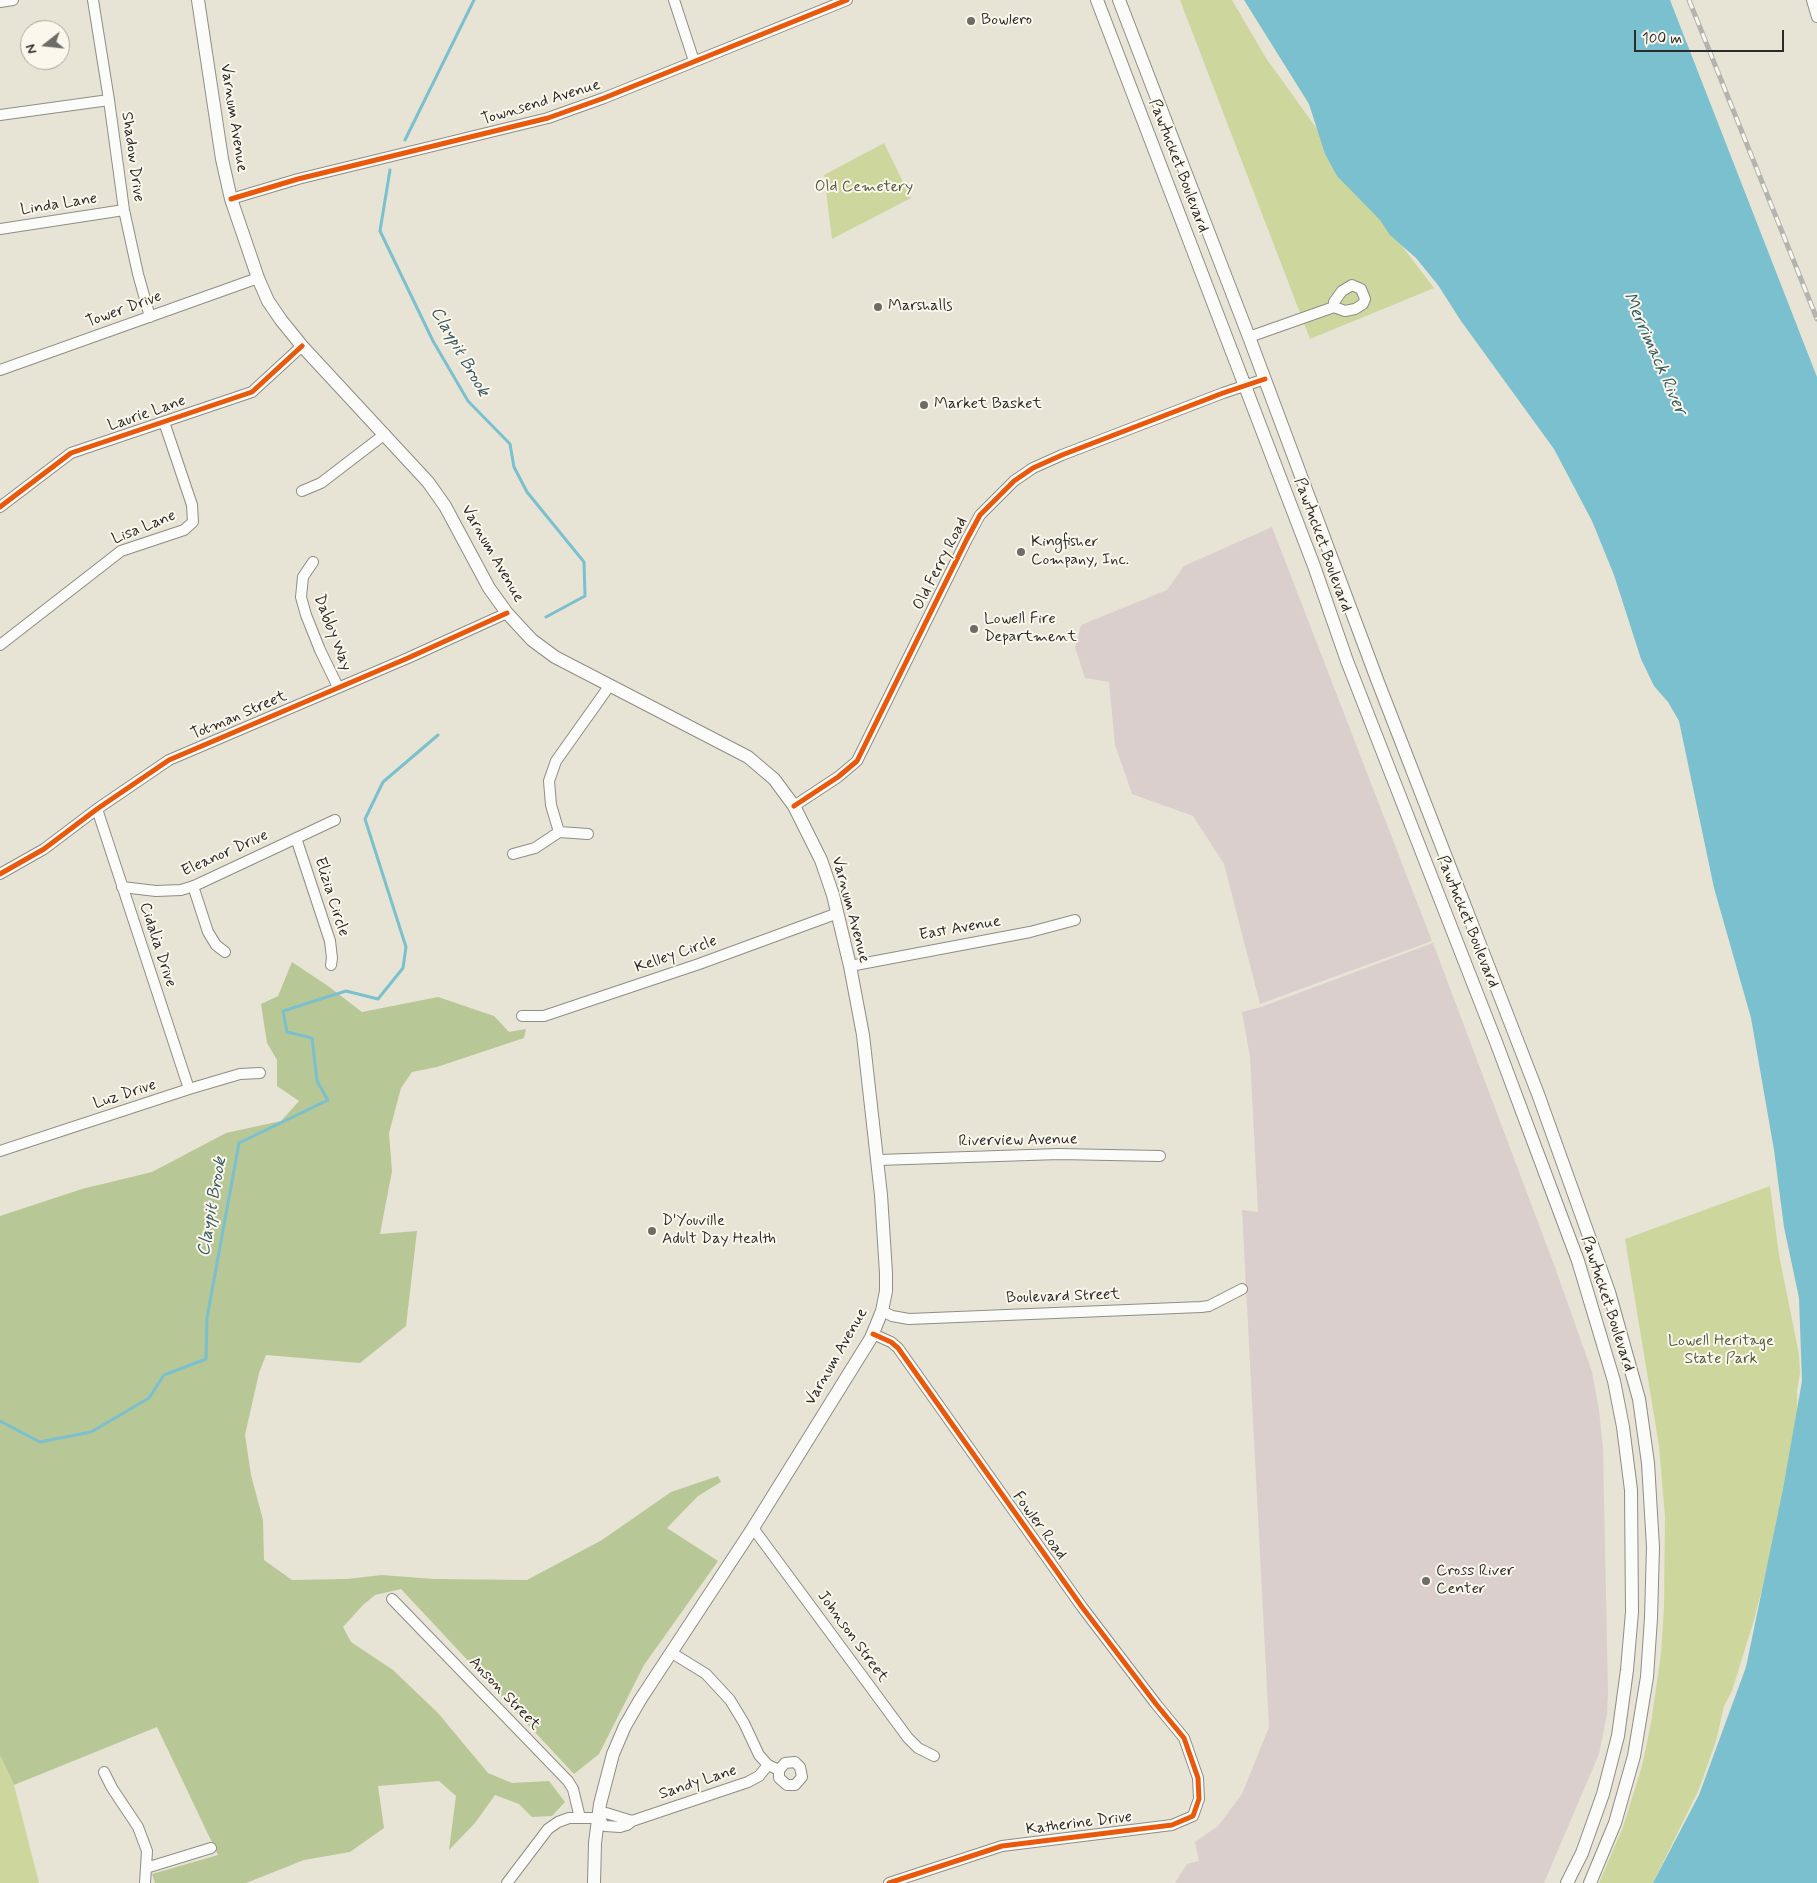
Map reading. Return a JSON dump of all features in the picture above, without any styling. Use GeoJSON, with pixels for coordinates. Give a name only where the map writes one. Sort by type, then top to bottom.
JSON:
{"type":"FeatureCollection","features":[{"type":"Feature","properties":{"kind":"main road","name":"Varnum Avenue"},"geometry":{"type":"LineString","coordinates":[[198,0],[225,177],[258,278],[268,301],[302,346],[428,482],[445,506],[489,588],[506,613],[543,648],[748,757],[774,779],[794,806],[821,860],[838,913],[850,966],[863,1035],[878,1160],[886,1273],[886,1291],[882,1311],[873,1334],[753,1528],[640,1700],[618,1740],[608,1770],[598,1818],[594,1849],[594,1883]]}},
{"type":"Feature","properties":{"kind":"main road","name":"Pawtucket Boulevard"},"geometry":{"type":"LineString","coordinates":[[1097,0],[1314,566],[1347,661],[1496,1042],[1578,1261],[1614,1381],[1623,1427],[1631,1490],[1632,1612],[1627,1670],[1618,1736],[1603,1794],[1582,1853],[1568,1883]]}},
{"type":"Feature","properties":{"kind":"main road","name":"Pawtucket Boulevard"},"geometry":{"type":"LineString","coordinates":[[1119,0],[1265,379],[1378,682],[1538,1094],[1609,1292],[1639,1399],[1648,1463],[1653,1547],[1647,1677],[1634,1756],[1615,1823],[1590,1883]]}},
{"type":"Feature","properties":{"kind":"street"},"geometry":{"type":"LineString","coordinates":[[0,2],[13,0]]}},
{"type":"Feature","properties":{"kind":"street","name":"Shadow Drive"},"geometry":{"type":"LineString","coordinates":[[93,0],[124,210],[138,274],[150,317]]}},
{"type":"Feature","properties":{"kind":"street"},"geometry":{"type":"LineString","coordinates":[[674,0],[694,61]]}},
{"type":"Feature","properties":{"kind":"street","name":"Townsend Avenue"},"geometry":{"type":"LineString","coordinates":[[231,199],[298,179],[548,118],[604,98],[847,0]]}},
{"type":"Feature","properties":{"kind":"street"},"geometry":{"type":"LineString","coordinates":[[1812,0],[1817,16]]}},
{"type":"Feature","properties":{"kind":"street"},"geometry":{"type":"LineString","coordinates":[[0,115],[109,100]]}},
{"type":"Feature","properties":{"kind":"street","name":"Linda Lane"},"geometry":{"type":"LineString","coordinates":[[0,229],[124,210]]}},
{"type":"Feature","properties":{"kind":"street","name":"Tower Drive"},"geometry":{"type":"LineString","coordinates":[[0,370],[258,278]]}},
{"type":"Feature","properties":{"kind":"street"},"geometry":{"type":"LineString","coordinates":[[1249,337],[1334,306]]}},
{"type":"Feature","properties":{"kind":"street","name":"Laurie Lane"},"geometry":{"type":"LineString","coordinates":[[0,507],[71,453],[252,392],[302,346]]}},
{"type":"Feature","properties":{"kind":"street","name":"Old Ferry Road"},"geometry":{"type":"LineString","coordinates":[[794,806],[838,777],[857,761],[966,539],[980,515],[1014,481],[1033,468],[1062,455],[1223,393],[1265,379]]}},
{"type":"Feature","properties":{"kind":"street","name":"Lisa Lane"},"geometry":{"type":"LineString","coordinates":[[0,644],[121,551],[184,530],[193,522],[192,504],[164,422]]}},
{"type":"Feature","properties":{"kind":"street"},"geometry":{"type":"LineString","coordinates":[[302,490],[321,482],[385,434]]}},
{"type":"Feature","properties":{"kind":"street","name":"Dabby Way"},"geometry":{"type":"LineString","coordinates":[[313,562],[303,578],[301,597],[320,650],[338,687]]}},
{"type":"Feature","properties":{"kind":"street","name":"Totman Street"},"geometry":{"type":"LineString","coordinates":[[0,874],[44,850],[97,809],[169,760],[408,658],[506,613]]}},
{"type":"Feature","properties":{"kind":"street"},"geometry":{"type":"LineString","coordinates":[[559,832],[551,805],[549,781],[556,761],[610,684]]}},
{"type":"Feature","properties":{"kind":"street","name":"Cidalia Drive"},"geometry":{"type":"LineString","coordinates":[[97,809],[189,1089]]}},
{"type":"Feature","properties":{"kind":"street","name":"Eleanor Drive"},"geometry":{"type":"LineString","coordinates":[[122,887],[156,891],[181,890],[335,820]]}},
{"type":"Feature","properties":{"kind":"street"},"geometry":{"type":"LineString","coordinates":[[513,854],[535,848],[559,832],[588,834]]}},
{"type":"Feature","properties":{"kind":"street","name":"Elizia Circle"},"geometry":{"type":"LineString","coordinates":[[296,838],[330,941],[331,965]]}},
{"type":"Feature","properties":{"kind":"street"},"geometry":{"type":"LineString","coordinates":[[193,886],[208,932],[216,945],[225,952]]}},
{"type":"Feature","properties":{"kind":"street","name":"Kelley Circle"},"geometry":{"type":"LineString","coordinates":[[522,1016],[544,1016],[699,964],[838,913]]}},
{"type":"Feature","properties":{"kind":"street","name":"East Avenue"},"geometry":{"type":"LineString","coordinates":[[850,966],[1030,932],[1075,920]]}},
{"type":"Feature","properties":{"kind":"street","name":"Luz Drive"},"geometry":{"type":"LineString","coordinates":[[0,1151],[189,1089],[240,1074],[260,1073]]}},
{"type":"Feature","properties":{"kind":"street","name":"Riverview Avenue"},"geometry":{"type":"LineString","coordinates":[[878,1160],[1058,1154],[1160,1156]]}},
{"type":"Feature","properties":{"kind":"street","name":"Boulevard Street"},"geometry":{"type":"LineString","coordinates":[[882,1311],[892,1316],[909,1319],[1201,1308],[1209,1306],[1242,1289]]}},
{"type":"Feature","properties":{"kind":"street","name":"Fowler Road"},"geometry":{"type":"LineString","coordinates":[[873,1334],[891,1342],[903,1355],[1082,1607],[1184,1738]]}},
{"type":"Feature","properties":{"kind":"street","name":"Johnson Street"},"geometry":{"type":"LineString","coordinates":[[753,1528],[908,1738],[918,1748],[934,1756]]}},
{"type":"Feature","properties":{"kind":"street","name":"Anson Street"},"geometry":{"type":"LineString","coordinates":[[392,1599],[568,1780],[573,1789],[580,1818]]}},
{"type":"Feature","properties":{"kind":"street"},"geometry":{"type":"LineString","coordinates":[[672,1653],[706,1674],[726,1695],[744,1723],[759,1755],[768,1765],[779,1770]]}},
{"type":"Feature","properties":{"kind":"street","name":"Katherine Drive"},"geometry":{"type":"LineString","coordinates":[[889,1883],[1002,1846],[1172,1826],[1193,1816],[1199,1799],[1198,1778],[1184,1738]]}},
{"type":"Feature","properties":{"kind":"street","name":"Sandy Lane"},"geometry":{"type":"LineString","coordinates":[[507,1883],[548,1829],[563,1820],[598,1818],[606,1813],[632,1821],[748,1782],[759,1776],[768,1765]]}},
{"type":"Feature","properties":{"kind":"street"},"geometry":{"type":"LineString","coordinates":[[104,1772],[112,1788],[138,1827],[146,1851],[145,1883]]}},
{"type":"Feature","properties":{"kind":"street"},"geometry":{"type":"LineString","coordinates":[[146,1868],[212,1848]]}},
{"type":"Feature","properties":{"kind":"shaded area"},"geometry":{"type":"Polygon","coordinates":[[[1272,527],[1432,941],[1260,1004],[1224,864],[1193,816],[1132,794],[1115,745],[1109,682],[1085,678],[1075,647],[1081,625],[1167,590],[1184,566],[1272,527]]]}},
{"type":"Feature","properties":{"kind":"shaded area"},"geometry":{"type":"Polygon","coordinates":[[[1433,943],[1556,1270],[1592,1372],[1603,1448],[1608,1693],[1607,1714],[1599,1754],[1544,1883],[1175,1883],[1187,1864],[1199,1861],[1195,1842],[1218,1826],[1242,1794],[1269,1727],[1242,1210],[1258,1212],[1250,1057],[1242,1012],[1261,1007],[1433,943]]]}},
{"type":"Feature","properties":{"kind":"green space"},"geometry":{"type":"Polygon","coordinates":[[[1180,0],[1232,0],[1266,58],[1389,229],[1434,288],[1310,339],[1180,0]]]}},
{"type":"Feature","properties":{"kind":"green space","name":"Old Cemetery"},"geometry":{"type":"Polygon","coordinates":[[[884,143],[911,198],[832,239],[824,175],[884,143]]]}},
{"type":"Feature","properties":{"kind":"green space"},"geometry":{"type":"Polygon","coordinates":[[[292,962],[362,1012],[438,997],[494,1016],[509,1032],[526,1029],[524,1038],[437,1067],[412,1072],[401,1088],[389,1133],[392,1171],[380,1234],[417,1231],[406,1326],[360,1363],[266,1355],[259,1373],[245,1435],[251,1475],[263,1520],[264,1560],[292,1580],[347,1579],[382,1575],[434,1579],[527,1580],[602,1540],[671,1492],[718,1476],[721,1482],[698,1496],[667,1528],[718,1561],[644,1665],[599,1754],[574,1774],[401,1589],[375,1595],[343,1627],[351,1642],[393,1670],[438,1713],[488,1773],[512,1783],[549,1781],[565,1802],[552,1816],[532,1817],[519,1804],[495,1795],[475,1823],[449,1850],[456,1796],[439,1781],[378,1786],[384,1828],[350,1852],[304,1860],[246,1883],[155,1883],[152,1874],[218,1855],[157,1727],[14,1785],[0,1755],[0,1216],[82,1189],[152,1172],[226,1133],[281,1121],[299,1101],[277,1086],[277,1060],[267,1043],[261,1004],[278,996],[292,962]]]}},
{"type":"Feature","properties":{"kind":"green space","name":"Lowell Heritage State Park"},"geometry":{"type":"Polygon","coordinates":[[[1770,1186],[1779,1255],[1799,1354],[1800,1373],[1797,1391],[1798,1433],[1763,1585],[1732,1691],[1724,1706],[1716,1741],[1699,1789],[1653,1883],[1599,1883],[1623,1827],[1642,1766],[1651,1723],[1661,1654],[1664,1607],[1665,1517],[1659,1446],[1625,1239],[1770,1186]]]}},
{"type":"Feature","properties":{"kind":"green space"},"geometry":{"type":"Polygon","coordinates":[[[0,1755],[14,1785],[39,1883],[0,1883],[0,1755]]]}},
{"type":"Feature","properties":{"kind":"water","name":"Merrimack River"},"geometry":{"type":"Polygon","coordinates":[[[1244,0],[1670,0],[1817,377],[1817,1883],[1653,1883],[1699,1795],[1746,1667],[1783,1489],[1802,1381],[1799,1298],[1784,1227],[1774,1150],[1751,1018],[1714,888],[1679,721],[1668,702],[1654,686],[1641,659],[1614,575],[1592,521],[1554,449],[1461,321],[1438,285],[1416,258],[1390,235],[1380,220],[1337,176],[1325,154],[1309,104],[1244,0]]]}},
{"type":"Feature","properties":{"kind":"waterway","name":"Claypit Brook"},"geometry":{"type":"LineString","coordinates":[[405,140],[474,0]]}},
{"type":"Feature","properties":{"kind":"waterway","name":"Claypit Brook"},"geometry":{"type":"LineString","coordinates":[[390,170],[380,231],[433,341],[468,401],[510,444],[514,467],[527,492],[584,562],[585,596],[546,617]]}},
{"type":"Feature","properties":{"kind":"waterway","name":"Claypit Brook"},"geometry":{"type":"LineString","coordinates":[[0,1421],[40,1442],[91,1432],[149,1398],[164,1375],[206,1359],[207,1318],[239,1143],[328,1100],[317,1081],[312,1038],[287,1032],[283,1011],[346,991],[378,999],[403,968],[406,947],[365,819],[383,782],[438,735]]}},
{"type":"Feature","properties":{"kind":"railway"},"geometry":{"type":"LineString","coordinates":[[1689,0],[1817,319]]}},
{"type":"Feature","properties":{"kind":"cycle path"},"geometry":{"type":"LineString","coordinates":[[231,199],[298,179],[548,118],[604,98],[847,0]]}},
{"type":"Feature","properties":{"kind":"cycle path"},"geometry":{"type":"LineString","coordinates":[[0,507],[71,453],[252,392],[302,346]]}},
{"type":"Feature","properties":{"kind":"cycle path"},"geometry":{"type":"LineString","coordinates":[[794,806],[838,777],[857,761],[980,515],[1014,481],[1033,468],[1062,455],[1223,393],[1265,379]]}},
{"type":"Feature","properties":{"kind":"cycle path"},"geometry":{"type":"LineString","coordinates":[[0,874],[44,849],[97,809],[169,760],[408,658],[507,613]]}},
{"type":"Feature","properties":{"kind":"cycle path"},"geometry":{"type":"LineString","coordinates":[[873,1334],[891,1342],[898,1348],[1082,1607],[1184,1738],[1198,1778],[1199,1799],[1193,1816],[1172,1825],[1002,1846],[889,1883]]}},
{"type":"Feature","properties":{"kind":"place","name":"Bowlero"},"geometry":{"type":"Point","coordinates":[971,21]}},
{"type":"Feature","properties":{"kind":"place","name":"Marshalls"},"geometry":{"type":"Point","coordinates":[878,307]}},
{"type":"Feature","properties":{"kind":"place","name":"Market Basket"},"geometry":{"type":"Point","coordinates":[924,405]}},
{"type":"Feature","properties":{"kind":"place","name":"Kingfisher Company, Inc."},"geometry":{"type":"Point","coordinates":[1021,552]}},
{"type":"Feature","properties":{"kind":"place","name":"Lowell Fire Department"},"geometry":{"type":"Point","coordinates":[974,629]}},
{"type":"Feature","properties":{"kind":"place","name":"D'Youville Adult Day Health"},"geometry":{"type":"Point","coordinates":[652,1231]}},
{"type":"Feature","properties":{"kind":"place","name":"Cross River Center"},"geometry":{"type":"Point","coordinates":[1426,1581]}}]}
